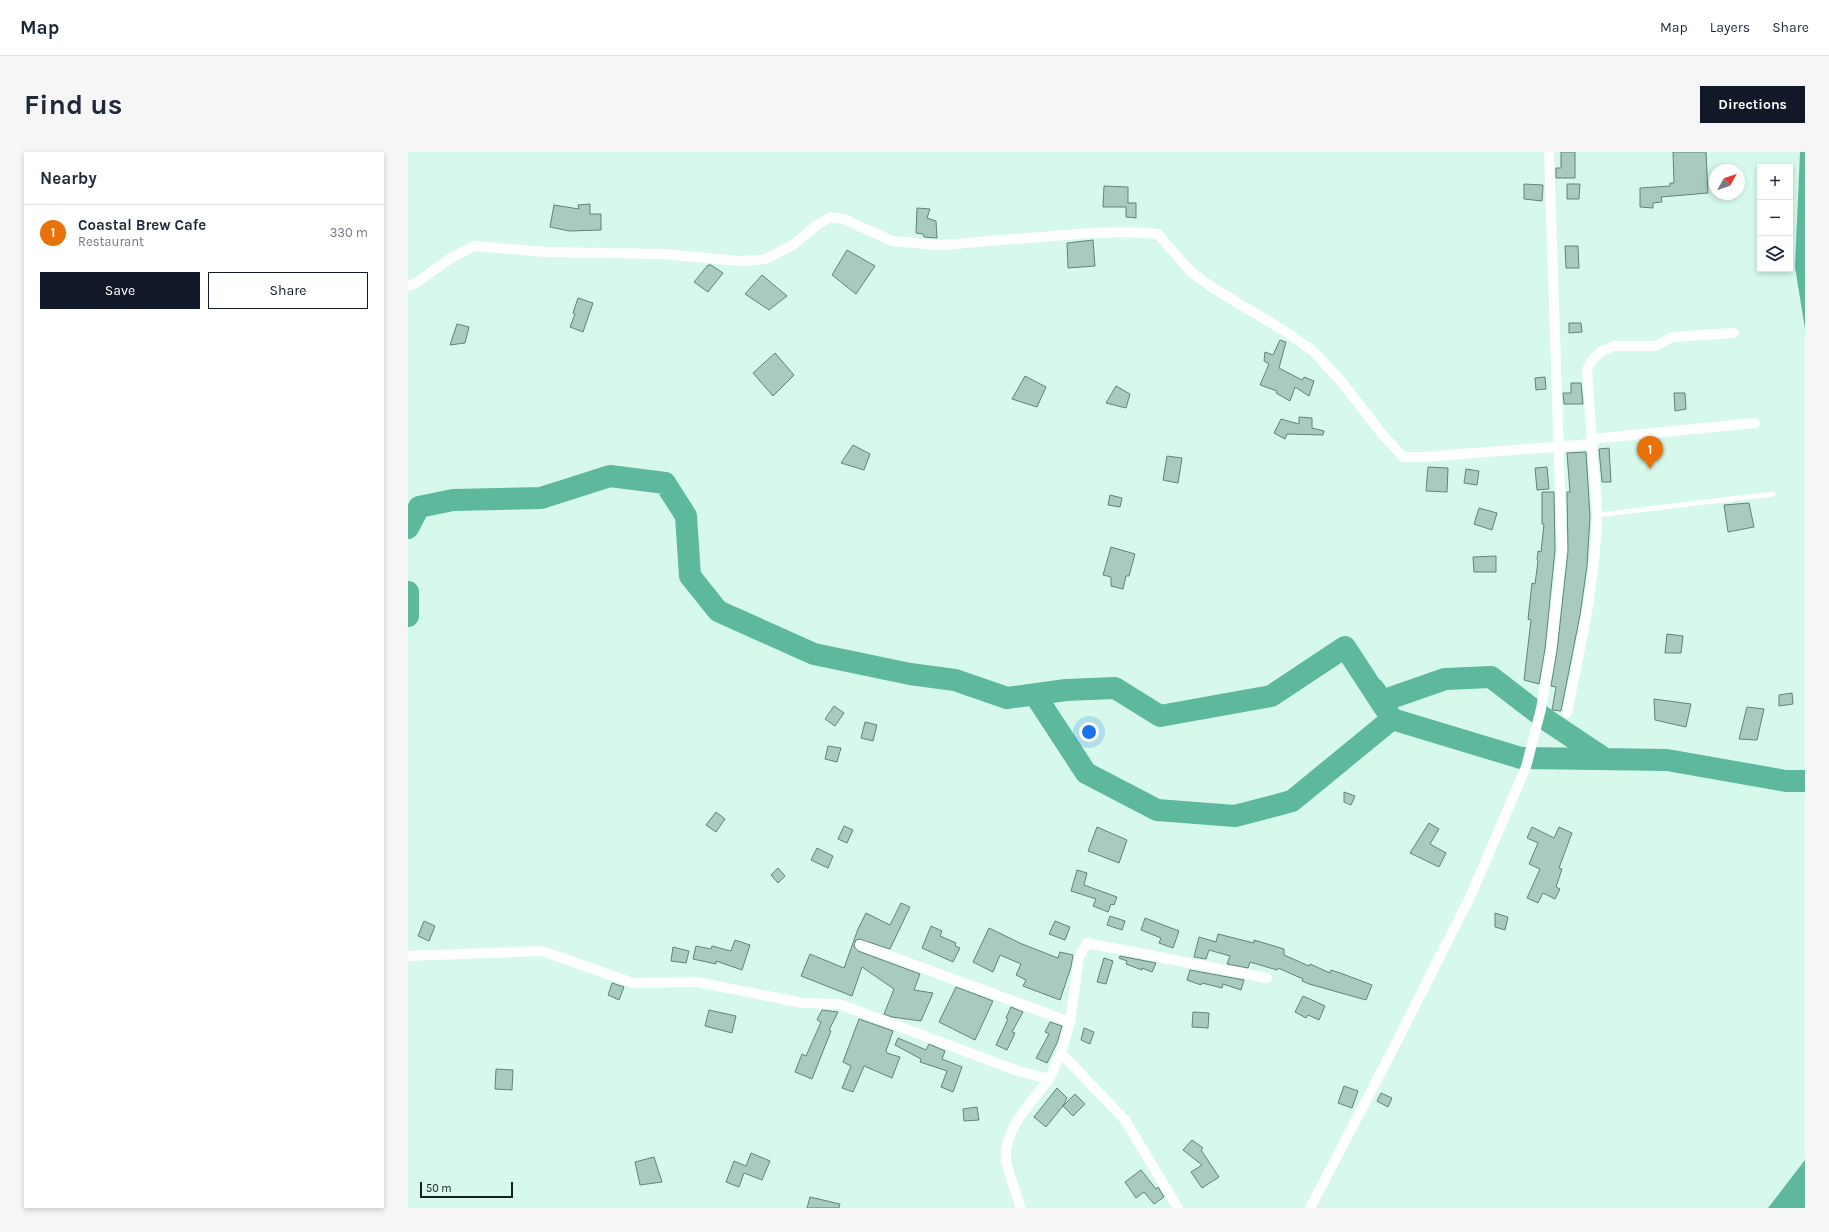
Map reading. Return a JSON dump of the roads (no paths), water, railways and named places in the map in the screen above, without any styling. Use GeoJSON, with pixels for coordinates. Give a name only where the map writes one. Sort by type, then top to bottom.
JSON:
{"type":"FeatureCollection","features":[{"type":"Feature","properties":{"kind":"street"},"geometry":{"type":"LineString","coordinates":[[1310,1208],[1470,897],[1526,767],[1541,709],[1551,650],[1562,550],[1557,448],[1548,152]]}},
{"type":"Feature","properties":{"kind":"street"},"geometry":{"type":"LineString","coordinates":[[408,286],[416,283],[451,258],[474,246],[546,252],[662,254],[741,261],[766,259],[793,245],[817,225],[830,217],[844,219],[892,241],[940,245],[1090,233],[1130,232],[1158,234],[1196,275],[1213,288],[1283,330],[1313,351],[1341,381],[1382,434],[1403,456],[1423,457],[1557,448],[1592,441],[1755,423]]}},
{"type":"Feature","properties":{"kind":"street"},"geometry":{"type":"LineString","coordinates":[[1567,713],[1591,591],[1597,515],[1588,370],[1592,360],[1602,351],[1614,346],[1656,346],[1672,337],[1734,333]]}},
{"type":"Feature","properties":{"kind":"street"},"geometry":{"type":"LineString","coordinates":[[1020,1206],[1006,1163],[1007,1139],[1018,1121],[1049,1079],[1061,1054],[1070,1022],[1079,958],[1087,942],[1267,978]]}},
{"type":"Feature","properties":{"kind":"street"},"geometry":{"type":"LineString","coordinates":[[860,945],[1070,1022]]}},
{"type":"Feature","properties":{"kind":"street"},"geometry":{"type":"LineString","coordinates":[[408,956],[542,951],[633,983],[697,982],[803,1003],[839,1004],[1018,1071],[1049,1079]]}},
{"type":"Feature","properties":{"kind":"street"},"geometry":{"type":"LineString","coordinates":[[1061,1054],[1125,1120],[1178,1208]]}},
{"type":"Feature","properties":{"kind":"lane"},"geometry":{"type":"LineString","coordinates":[[1597,515],[1773,494]]}},
{"type":"Feature","properties":{"kind":"waterway"},"geometry":{"type":"LineString","coordinates":[[408,528],[419,507],[453,500],[541,498],[610,476],[665,483],[686,516],[690,576],[718,611],[814,654],[910,674],[955,680],[1007,698],[1066,690],[1115,688],[1160,716],[1271,696],[1345,647],[1392,719],[1521,758],[1667,760],[1786,781],[1805,781]]}},
{"type":"Feature","properties":{"kind":"waterway"},"geometry":{"type":"LineString","coordinates":[[408,592],[408,616]]}},
{"type":"Feature","properties":{"kind":"waterway"},"geometry":{"type":"LineString","coordinates":[[1374,689],[1382,701],[1445,679],[1491,677],[1548,721],[1605,759]]}},
{"type":"Feature","properties":{"kind":"waterway"},"geometry":{"type":"LineString","coordinates":[[1035,695],[1086,773],[1157,810],[1235,816],[1292,801],[1392,719]]}},
{"type":"Feature","properties":{"kind":"place","name":"Coastal Brew Cafe"},"geometry":{"type":"Point","coordinates":[1650,469]}}]}
